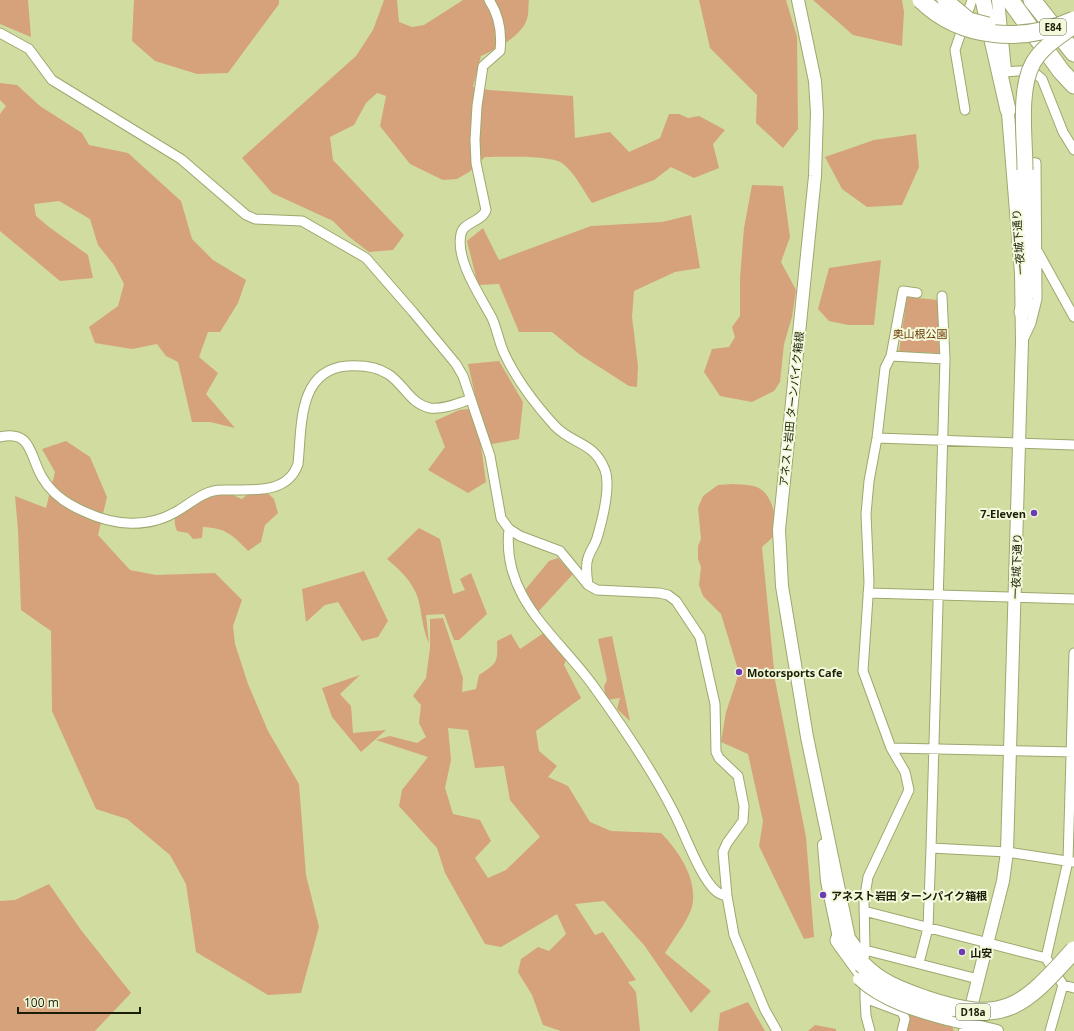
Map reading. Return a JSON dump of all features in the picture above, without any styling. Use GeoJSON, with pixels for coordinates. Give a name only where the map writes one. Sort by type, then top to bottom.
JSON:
{"type":"FeatureCollection","features":[{"type":"Feature","properties":{"kind":"highway"},"geometry":{"type":"LineString","coordinates":[[921,0],[940,15],[955,24],[981,32],[1011,35],[1037,32],[1061,26],[1074,20]]}},
{"type":"Feature","properties":{"kind":"highway"},"geometry":{"type":"LineString","coordinates":[[931,0],[948,13],[995,26],[1022,27],[1047,23],[1074,13]]}},
{"type":"Feature","properties":{"kind":"highway"},"geometry":{"type":"LineString","coordinates":[[945,0],[969,20]]}},
{"type":"Feature","properties":{"kind":"highway"},"geometry":{"type":"LineString","coordinates":[[984,0],[1008,110]]}},
{"type":"Feature","properties":{"kind":"highway"},"geometry":{"type":"LineString","coordinates":[[1010,0],[1061,71],[1074,85]]}},
{"type":"Feature","properties":{"kind":"highway","name":"E84"},"geometry":{"type":"LineString","coordinates":[[1032,0],[1074,53]]}},
{"type":"Feature","properties":{"kind":"highway","name":"E84"},"geometry":{"type":"LineString","coordinates":[[1045,0],[1074,38]]}},
{"type":"Feature","properties":{"kind":"highway"},"geometry":{"type":"LineString","coordinates":[[1022,312],[1027,295],[1028,275],[1024,104],[1029,72],[1033,63],[1046,47],[1074,26]]}},
{"type":"Feature","properties":{"kind":"highway","name":"D18a"},"geometry":{"type":"LineString","coordinates":[[844,939],[862,964],[876,977],[891,987],[954,1009],[984,1012],[1011,1006],[1030,995],[1046,981],[1074,950]]}},
{"type":"Feature","properties":{"kind":"highway"},"geometry":{"type":"LineString","coordinates":[[862,964],[874,982],[895,994],[954,1014],[983,1017],[1000,1014],[1025,1005],[1047,988],[1074,959]]}},
{"type":"Feature","properties":{"kind":"street"},"geometry":{"type":"LineString","coordinates":[[489,0],[498,19],[501,40],[500,51],[483,66],[477,106],[475,140],[476,163],[486,210],[481,217],[461,233],[461,249],[476,291],[492,319],[504,352],[516,374],[555,426],[566,435],[596,452],[607,475],[606,494],[597,538],[588,556],[588,585]]}},
{"type":"Feature","properties":{"kind":"street","name":"アネスト岩田 ターンパイク箱根"},"geometry":{"type":"LineString","coordinates":[[798,0],[815,81],[817,113],[815,176],[779,530],[779,561],[807,737],[823,818],[827,881],[844,939]]}},
{"type":"Feature","properties":{"kind":"street"},"geometry":{"type":"LineString","coordinates":[[966,110],[955,50],[972,0]]}},
{"type":"Feature","properties":{"kind":"street","name":"一夜城下通り"},"geometry":{"type":"LineString","coordinates":[[966,1027],[1003,881],[1007,852],[1015,598],[1022,312],[1013,160],[998,0]]}},
{"type":"Feature","properties":{"kind":"street"},"geometry":{"type":"LineString","coordinates":[[0,33],[30,49],[52,80],[181,159],[246,215],[255,219],[302,221],[366,258],[456,364],[463,376],[490,456],[501,518],[509,529],[520,536],[560,551],[588,585],[603,592],[659,593],[668,595],[680,605],[700,637],[715,704],[716,752],[719,758],[738,776],[744,806],[743,821],[722,852],[727,896],[735,939],[765,1010],[777,1031]]}},
{"type":"Feature","properties":{"kind":"street"},"geometry":{"type":"LineString","coordinates":[[1005,72],[1031,70],[1042,79],[1063,132],[1074,150]]}},
{"type":"Feature","properties":{"kind":"street"},"geometry":{"type":"LineString","coordinates":[[1013,160],[1036,163],[1038,250],[1036,299],[1031,323],[1022,342]]}},
{"type":"Feature","properties":{"kind":"street"},"geometry":{"type":"LineString","coordinates":[[1038,250],[1074,317]]}},
{"type":"Feature","properties":{"kind":"street"},"geometry":{"type":"LineString","coordinates":[[870,1031],[866,1016],[862,964],[864,911],[868,877],[909,790],[905,772],[891,748],[863,671],[868,593],[868,532],[866,514],[885,368],[891,356],[903,291],[918,293]]}},
{"type":"Feature","properties":{"kind":"street"},"geometry":{"type":"LineString","coordinates":[[919,963],[928,928],[932,848],[945,359],[942,296]]}},
{"type":"Feature","properties":{"kind":"street"},"geometry":{"type":"LineString","coordinates":[[891,356],[945,359]]}},
{"type":"Feature","properties":{"kind":"street"},"geometry":{"type":"LineString","coordinates":[[0,437],[9,435],[18,437],[25,441],[30,448],[42,478],[51,489],[70,505],[111,521],[126,524],[140,524],[169,516],[203,495],[219,490],[258,490],[274,488],[286,483],[296,473],[306,397],[318,379],[332,370],[352,366],[379,369],[398,382],[415,402],[431,408],[445,407],[471,399]]}},
{"type":"Feature","properties":{"kind":"street"},"geometry":{"type":"LineString","coordinates":[[877,438],[943,442],[1074,445]]}},
{"type":"Feature","properties":{"kind":"street"},"geometry":{"type":"LineString","coordinates":[[509,529],[508,539],[510,569],[537,620],[582,672],[612,712],[673,810],[710,885],[716,891],[727,896]]}},
{"type":"Feature","properties":{"kind":"street"},"geometry":{"type":"LineString","coordinates":[[868,593],[1074,599]]}},
{"type":"Feature","properties":{"kind":"street"},"geometry":{"type":"LineString","coordinates":[[1046,958],[1071,862],[1074,653]]}},
{"type":"Feature","properties":{"kind":"street"},"geometry":{"type":"LineString","coordinates":[[891,748],[1073,752]]}},
{"type":"Feature","properties":{"kind":"street"},"geometry":{"type":"LineString","coordinates":[[932,848],[1007,852],[1071,862]]}},
{"type":"Feature","properties":{"kind":"street"},"geometry":{"type":"LineString","coordinates":[[864,911],[1046,958],[1063,985],[1074,988]]}},
{"type":"Feature","properties":{"kind":"street"},"geometry":{"type":"LineString","coordinates":[[862,964],[919,963],[978,979]]}},
{"type":"Feature","properties":{"kind":"street"},"geometry":{"type":"LineString","coordinates":[[862,964],[891,979],[951,1001],[972,1005]]}},
{"type":"Feature","properties":{"kind":"street"},"geometry":{"type":"LineString","coordinates":[[862,964],[868,987],[880,994],[900,1003],[966,1027],[998,1031]]}},
{"type":"Feature","properties":{"kind":"street"},"geometry":{"type":"LineString","coordinates":[[1050,1031],[1063,985]]}},
{"type":"Feature","properties":{"kind":"street"},"geometry":{"type":"LineString","coordinates":[[865,998],[902,1012],[905,1019],[902,1031]]}},
{"type":"Feature","properties":{"kind":"green space"},"geometry":{"type":"Polygon","coordinates":[[[0,0],[28,0],[31,37],[0,24],[0,0]]]}},
{"type":"Feature","properties":{"kind":"green space"},"geometry":{"type":"Polygon","coordinates":[[[134,0],[279,0],[279,4],[228,73],[197,74],[155,61],[132,41],[134,0]]]}},
{"type":"Feature","properties":{"kind":"green space"},"geometry":{"type":"Polygon","coordinates":[[[384,0],[397,0],[399,22],[412,27],[424,25],[463,0],[529,0],[527,19],[520,31],[494,50],[481,56],[473,87],[489,90],[573,96],[575,138],[610,132],[629,152],[660,138],[669,114],[679,114],[688,118],[699,116],[725,130],[713,144],[719,168],[694,178],[671,167],[654,180],[592,203],[567,167],[556,160],[525,157],[485,157],[469,172],[457,179],[443,180],[410,164],[380,126],[386,96],[377,93],[366,103],[354,125],[330,137],[333,160],[404,235],[393,250],[369,252],[348,236],[333,221],[272,193],[242,158],[356,56],[373,30],[384,0]]]}},
{"type":"Feature","properties":{"kind":"green space"},"geometry":{"type":"Polygon","coordinates":[[[699,0],[786,0],[797,37],[798,129],[783,148],[756,123],[757,95],[710,48],[699,0]]]}},
{"type":"Feature","properties":{"kind":"green space"},"geometry":{"type":"Polygon","coordinates":[[[813,0],[902,0],[904,12],[902,46],[853,35],[813,0]]]}},
{"type":"Feature","properties":{"kind":"green space"},"geometry":{"type":"Polygon","coordinates":[[[0,83],[17,85],[40,106],[82,133],[89,145],[128,153],[181,201],[192,239],[213,260],[246,280],[238,303],[220,332],[208,332],[199,357],[218,373],[206,394],[235,428],[210,422],[192,422],[178,362],[166,356],[157,344],[132,349],[95,343],[89,327],[118,306],[124,284],[114,265],[98,245],[90,219],[59,201],[34,204],[36,216],[88,255],[93,278],[60,281],[0,231],[0,114],[6,106],[0,100],[0,83]]]}},
{"type":"Feature","properties":{"kind":"green space"},"geometry":{"type":"Polygon","coordinates":[[[916,134],[919,167],[902,205],[867,207],[842,189],[825,157],[874,140],[916,134]]]}},
{"type":"Feature","properties":{"kind":"green space"},"geometry":{"type":"Polygon","coordinates":[[[752,185],[783,186],[790,237],[781,262],[796,290],[792,317],[784,344],[780,382],[774,391],[752,402],[720,396],[704,372],[712,349],[729,347],[735,337],[732,327],[740,316],[740,278],[744,228],[752,185]]]}},
{"type":"Feature","properties":{"kind":"green space"},"geometry":{"type":"Polygon","coordinates":[[[691,215],[700,268],[675,272],[634,291],[632,317],[638,366],[637,387],[629,386],[579,354],[552,332],[519,332],[499,284],[478,285],[467,241],[483,228],[499,260],[591,226],[662,222],[691,215]]]}},
{"type":"Feature","properties":{"kind":"green space"},"geometry":{"type":"Polygon","coordinates":[[[881,260],[874,325],[848,325],[829,321],[818,309],[829,268],[881,260]]]}},
{"type":"Feature","properties":{"kind":"green space","name":"奥山根公園"},"geometry":{"type":"Polygon","coordinates":[[[907,297],[938,300],[939,353],[899,352],[907,297]]]}},
{"type":"Feature","properties":{"kind":"green space"},"geometry":{"type":"Polygon","coordinates":[[[499,361],[523,402],[519,439],[481,446],[486,482],[468,493],[428,470],[445,447],[435,421],[459,410],[478,408],[468,364],[499,361]]]}},
{"type":"Feature","properties":{"kind":"green space"},"geometry":{"type":"Polygon","coordinates":[[[66,441],[90,457],[107,497],[98,535],[130,570],[156,575],[215,573],[242,600],[233,626],[235,644],[248,684],[268,731],[299,784],[306,875],[319,927],[301,993],[268,995],[196,952],[186,884],[170,855],[127,819],[96,809],[52,711],[51,631],[21,610],[18,530],[15,496],[46,508],[55,472],[42,449],[66,441]]]}},
{"type":"Feature","properties":{"kind":"green space"},"geometry":{"type":"Polygon","coordinates":[[[718,485],[749,485],[757,487],[763,491],[770,500],[774,512],[775,525],[773,536],[762,547],[775,680],[806,837],[814,937],[804,939],[759,846],[763,821],[748,754],[721,742],[726,712],[739,673],[721,614],[703,596],[699,585],[701,567],[698,559],[698,546],[701,539],[698,508],[703,496],[718,485]]]}},
{"type":"Feature","properties":{"kind":"green space"},"geometry":{"type":"Polygon","coordinates":[[[264,490],[274,499],[278,513],[265,525],[261,542],[248,551],[228,533],[218,529],[203,527],[202,538],[193,539],[188,533],[177,531],[175,519],[182,510],[189,506],[215,496],[227,494],[242,499],[250,492],[264,490]]]}},
{"type":"Feature","properties":{"kind":"green space"},"geometry":{"type":"Polygon","coordinates":[[[419,528],[440,539],[453,594],[465,590],[460,579],[471,573],[487,614],[459,640],[454,640],[444,614],[426,615],[429,643],[425,632],[418,598],[412,586],[405,576],[387,559],[419,528]]]}},
{"type":"Feature","properties":{"kind":"green space"},"geometry":{"type":"Polygon","coordinates":[[[558,558],[573,574],[538,612],[525,590],[549,561],[558,558]]]}},
{"type":"Feature","properties":{"kind":"green space"},"geometry":{"type":"Polygon","coordinates":[[[364,571],[388,621],[378,637],[362,641],[338,602],[325,605],[306,622],[302,589],[364,571]]]}},
{"type":"Feature","properties":{"kind":"green space"},"geometry":{"type":"Polygon","coordinates":[[[443,618],[463,678],[462,692],[476,689],[479,675],[490,668],[495,662],[497,654],[497,641],[511,634],[520,649],[548,630],[568,655],[564,665],[581,698],[536,731],[539,751],[557,766],[548,777],[568,786],[590,822],[611,831],[661,833],[675,849],[681,859],[686,868],[693,889],[693,900],[689,915],[665,953],[711,991],[691,1013],[644,945],[604,901],[575,904],[595,935],[603,932],[636,980],[628,982],[636,992],[640,1031],[561,1031],[543,1025],[532,995],[518,972],[521,959],[538,947],[549,951],[566,934],[557,914],[501,947],[485,944],[445,873],[437,848],[399,806],[402,790],[428,757],[376,740],[390,736],[417,743],[426,737],[419,723],[421,705],[413,696],[426,678],[430,648],[430,619],[443,618]],[[448,728],[451,760],[445,788],[453,814],[480,820],[491,841],[475,858],[488,878],[506,870],[540,837],[510,800],[504,766],[475,768],[468,730],[448,728]]]}},
{"type":"Feature","properties":{"kind":"green space"},"geometry":{"type":"Polygon","coordinates":[[[612,636],[630,721],[617,709],[620,698],[606,700],[604,686],[607,680],[598,639],[612,636]]]}},
{"type":"Feature","properties":{"kind":"green space"},"geometry":{"type":"Polygon","coordinates":[[[360,675],[340,694],[351,706],[353,733],[386,730],[361,752],[332,717],[322,688],[360,675]]]}},
{"type":"Feature","properties":{"kind":"green space"},"geometry":{"type":"Polygon","coordinates":[[[49,884],[81,930],[131,993],[95,1031],[0,1031],[0,901],[15,900],[49,884]]]}},
{"type":"Feature","properties":{"kind":"green space"},"geometry":{"type":"Polygon","coordinates":[[[748,1002],[765,1031],[718,1031],[720,1013],[748,1002]]]}},
{"type":"Feature","properties":{"kind":"green space"},"geometry":{"type":"Polygon","coordinates":[[[910,1012],[951,1024],[954,1031],[905,1031],[910,1012]]]}},
{"type":"Feature","properties":{"kind":"green space"},"geometry":{"type":"Polygon","coordinates":[[[815,1025],[836,1029],[836,1031],[808,1031],[815,1025]]]}},
{"type":"Feature","properties":{"kind":"place","name":"7-Eleven"},"geometry":{"type":"Point","coordinates":[1034,513]}},
{"type":"Feature","properties":{"kind":"place","name":"Motorsports Cafe"},"geometry":{"type":"Point","coordinates":[739,672]}},
{"type":"Feature","properties":{"kind":"place","name":"アネスト岩田 ターンパイク箱根"},"geometry":{"type":"Point","coordinates":[823,895]}},
{"type":"Feature","properties":{"kind":"place","name":"山安"},"geometry":{"type":"Point","coordinates":[962,952]}}]}
